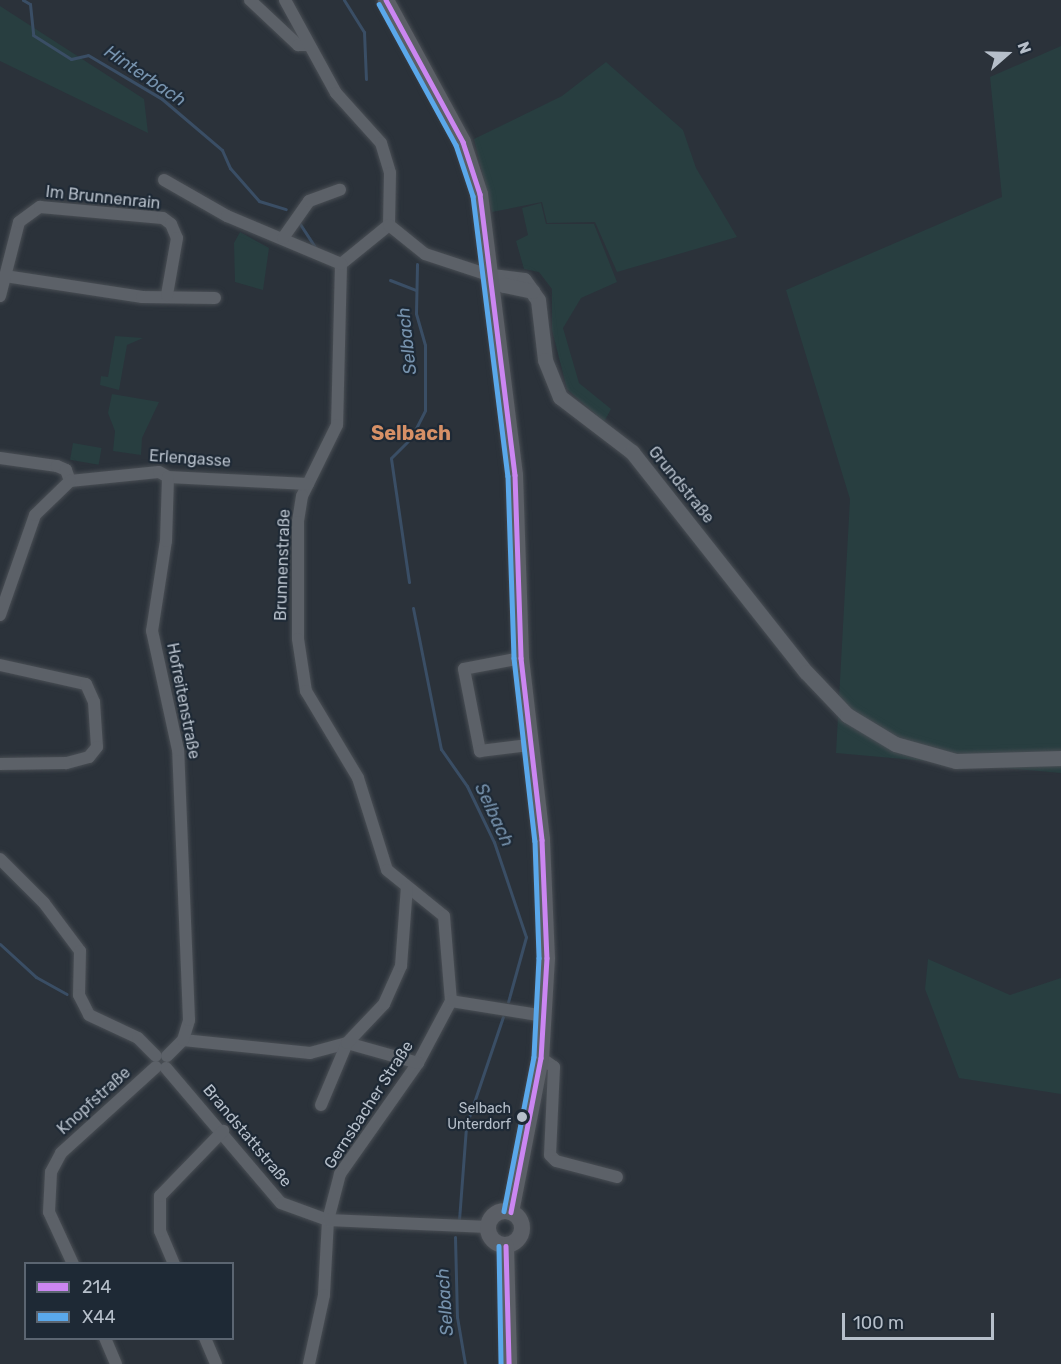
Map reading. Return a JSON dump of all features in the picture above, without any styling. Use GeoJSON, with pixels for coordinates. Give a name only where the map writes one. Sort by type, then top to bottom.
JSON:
{"type":"FeatureCollection","features":[{"type":"Feature","properties":{"kind":"main road"},"geometry":{"type":"LineString","coordinates":[[386,0],[463,142],[480,194],[492,276],[514,475],[521,658],[546,904],[545,1016],[541,1058],[511,1212],[522,1231],[506,1246],[510,1364]]}},
{"type":"Feature","properties":{"kind":"main road"},"geometry":{"type":"LineString","coordinates":[[506,1246],[491,1238],[488,1227],[496,1214],[511,1212]]}},
{"type":"Feature","properties":{"kind":"street"},"geometry":{"type":"LineString","coordinates":[[250,0],[298,45],[309,45]]}},
{"type":"Feature","properties":{"kind":"street"},"geometry":{"type":"LineString","coordinates":[[164,180],[227,216],[341,264],[389,225],[390,173],[381,143],[336,93],[285,0]]}},
{"type":"Feature","properties":{"kind":"street"},"geometry":{"type":"LineString","coordinates":[[283,238],[309,201],[340,190]]}},
{"type":"Feature","properties":{"kind":"street","name":"Im Brunnenrain"},"geometry":{"type":"LineString","coordinates":[[0,296],[19,222],[33,209],[163,218],[177,238],[167,296]]}},
{"type":"Feature","properties":{"kind":"street","name":"Grundstraße"},"geometry":{"type":"LineString","coordinates":[[389,225],[425,254],[492,276],[518,277],[532,291],[540,308],[545,360],[560,397],[632,452],[829,697],[872,732],[925,754],[978,762],[1061,758]]}},
{"type":"Feature","properties":{"kind":"street","name":"Brunnenstraße"},"geometry":{"type":"LineString","coordinates":[[341,264],[337,425],[308,484],[298,522],[297,579],[306,691],[358,778],[387,870],[407,887]]}},
{"type":"Feature","properties":{"kind":"street"},"geometry":{"type":"LineString","coordinates":[[5,276],[141,297],[215,298]]}},
{"type":"Feature","properties":{"kind":"street"},"geometry":{"type":"LineString","coordinates":[[0,458],[57,466],[66,470],[70,481],[35,515],[0,615]]}},
{"type":"Feature","properties":{"kind":"street","name":"Erlengasse"},"geometry":{"type":"LineString","coordinates":[[70,481],[141,472],[168,477],[308,484]]}},
{"type":"Feature","properties":{"kind":"street","name":"Hofreitenstraße"},"geometry":{"type":"LineString","coordinates":[[168,477],[166,542],[152,631],[178,750],[189,1020],[183,1040]]}},
{"type":"Feature","properties":{"kind":"street"},"geometry":{"type":"LineString","coordinates":[[521,658],[464,669],[480,751],[529,745]]}},
{"type":"Feature","properties":{"kind":"street"},"geometry":{"type":"LineString","coordinates":[[0,665],[86,684],[94,702],[97,747],[89,757],[66,763],[0,764]]}},
{"type":"Feature","properties":{"kind":"street","name":"Brandstattstraße"},"geometry":{"type":"LineString","coordinates":[[0,859],[44,903],[80,951],[79,995],[89,1014],[138,1038],[223,1131],[281,1203],[328,1220],[488,1227]]}},
{"type":"Feature","properties":{"kind":"street"},"geometry":{"type":"LineString","coordinates":[[321,1106],[347,1043],[384,1004],[401,966],[407,887],[435,903],[444,916],[451,1001],[545,1016]]}},
{"type":"Feature","properties":{"kind":"street","name":"Gernsbacher Straße"},"geometry":{"type":"LineString","coordinates":[[309,1364],[324,1295],[328,1220],[339,1174],[418,1063],[451,1001]]}},
{"type":"Feature","properties":{"kind":"street"},"geometry":{"type":"LineString","coordinates":[[161,1062],[183,1040],[310,1053],[347,1043],[418,1063]]}},
{"type":"Feature","properties":{"kind":"street"},"geometry":{"type":"LineString","coordinates":[[541,1058],[554,1067],[550,1155],[556,1161],[617,1177]]}},
{"type":"Feature","properties":{"kind":"street","name":"Knopfstraße"},"geometry":{"type":"LineString","coordinates":[[72,1262],[50,1212],[51,1172],[62,1153],[161,1062]]}},
{"type":"Feature","properties":{"kind":"street"},"geometry":{"type":"LineString","coordinates":[[174,1262],[160,1231],[160,1196],[223,1131]]}},
{"type":"Feature","properties":{"kind":"street"},"geometry":{"type":"LineString","coordinates":[[106,1340],[116,1364]]}},
{"type":"Feature","properties":{"kind":"street"},"geometry":{"type":"LineString","coordinates":[[206,1340],[216,1364]]}},
{"type":"Feature","properties":{"kind":"green space"},"geometry":{"type":"Polygon","coordinates":[[[0,6],[144,99],[148,133],[0,61],[0,6]]]}},
{"type":"Feature","properties":{"kind":"green space"},"geometry":{"type":"Polygon","coordinates":[[[1061,46],[1061,773],[836,753],[850,499],[786,290],[1002,197],[990,77],[1061,46]]]}},
{"type":"Feature","properties":{"kind":"green space"},"geometry":{"type":"Polygon","coordinates":[[[606,62],[683,130],[696,168],[737,237],[617,272],[595,222],[547,223],[542,202],[492,212],[474,139],[562,96],[606,62]]]}},
{"type":"Feature","properties":{"kind":"green space"},"geometry":{"type":"Polygon","coordinates":[[[541,203],[546,224],[594,224],[617,282],[581,298],[563,328],[579,383],[611,409],[604,422],[567,389],[552,330],[552,289],[539,272],[524,269],[516,241],[528,235],[522,208],[541,203]]]}},
{"type":"Feature","properties":{"kind":"green space"},"geometry":{"type":"Polygon","coordinates":[[[240,232],[269,248],[263,290],[235,282],[234,243],[240,232]]]}},
{"type":"Feature","properties":{"kind":"green space"},"geometry":{"type":"Polygon","coordinates":[[[115,336],[143,338],[127,345],[119,390],[100,385],[101,376],[108,377],[115,336]]]}},
{"type":"Feature","properties":{"kind":"green space"},"geometry":{"type":"Polygon","coordinates":[[[112,394],[159,402],[142,438],[141,455],[113,451],[115,431],[108,413],[112,394]]]}},
{"type":"Feature","properties":{"kind":"green space"},"geometry":{"type":"Polygon","coordinates":[[[73,443],[102,448],[99,465],[70,460],[73,443]]]}},
{"type":"Feature","properties":{"kind":"green space"},"geometry":{"type":"Polygon","coordinates":[[[928,959],[1010,995],[1061,978],[1061,1094],[959,1078],[925,989],[928,959]]]}},
{"type":"Feature","properties":{"kind":"waterway","name":"Hinterbach"},"geometry":{"type":"LineString","coordinates":[[23,0],[30,4],[33,35],[71,59],[88,55],[162,99],[222,150],[230,168],[259,201],[286,209]]}},
{"type":"Feature","properties":{"kind":"waterway","name":"Selbach"},"geometry":{"type":"LineString","coordinates":[[344,0],[364,32],[366,79]]}},
{"type":"Feature","properties":{"kind":"waterway","name":"Hinterbach"},"geometry":{"type":"LineString","coordinates":[[300,224],[315,247]]}},
{"type":"Feature","properties":{"kind":"waterway","name":"Selbach"},"geometry":{"type":"LineString","coordinates":[[409,582],[391,458],[411,438],[425,410],[425,345],[416,313],[417,264]]}},
{"type":"Feature","properties":{"kind":"waterway","name":"Hinterbach"},"geometry":{"type":"LineString","coordinates":[[390,280],[416,290]]}},
{"type":"Feature","properties":{"kind":"waterway","name":"Selbach"},"geometry":{"type":"LineString","coordinates":[[413,608],[441,749],[467,786],[494,842],[526,937],[508,1002]]}},
{"type":"Feature","properties":{"kind":"waterway"},"geometry":{"type":"LineString","coordinates":[[0,944],[36,977],[67,994]]}},
{"type":"Feature","properties":{"kind":"waterway","name":"Selbach"},"geometry":{"type":"LineString","coordinates":[[459,1220],[466,1126],[503,1017]]}},
{"type":"Feature","properties":{"kind":"waterway","name":"Selbach"},"geometry":{"type":"LineString","coordinates":[[455,1237],[457,1317],[465,1364]]}},
{"type":"Feature","properties":{"kind":"transit line","name":"214"},"geometry":{"type":"LineString","coordinates":[[386,0],[463,142],[480,194],[515,475],[521,658],[542,840],[547,958],[541,1058],[511,1212]]}},
{"type":"Feature","properties":{"kind":"transit line","name":"X44"},"geometry":{"type":"LineString","coordinates":[[379,4],[456,145],[473,196],[508,476],[514,658],[535,841],[539,958],[534,1057],[504,1211]]}},
{"type":"Feature","properties":{"kind":"transit line","name":"X44"},"geometry":{"type":"LineString","coordinates":[[499,1246],[501,1364]]}},
{"type":"Feature","properties":{"kind":"transit line","name":"214"},"geometry":{"type":"LineString","coordinates":[[506,1246],[509,1364]]}},
{"type":"Feature","properties":{"kind":"place","name":"Selbach Unterdorf"},"geometry":{"type":"Point","coordinates":[522,1117]}},
{"type":"Feature","properties":{"kind":"district","name":"Selbach"},"geometry":{"type":"Point","coordinates":[411,433]}}]}
